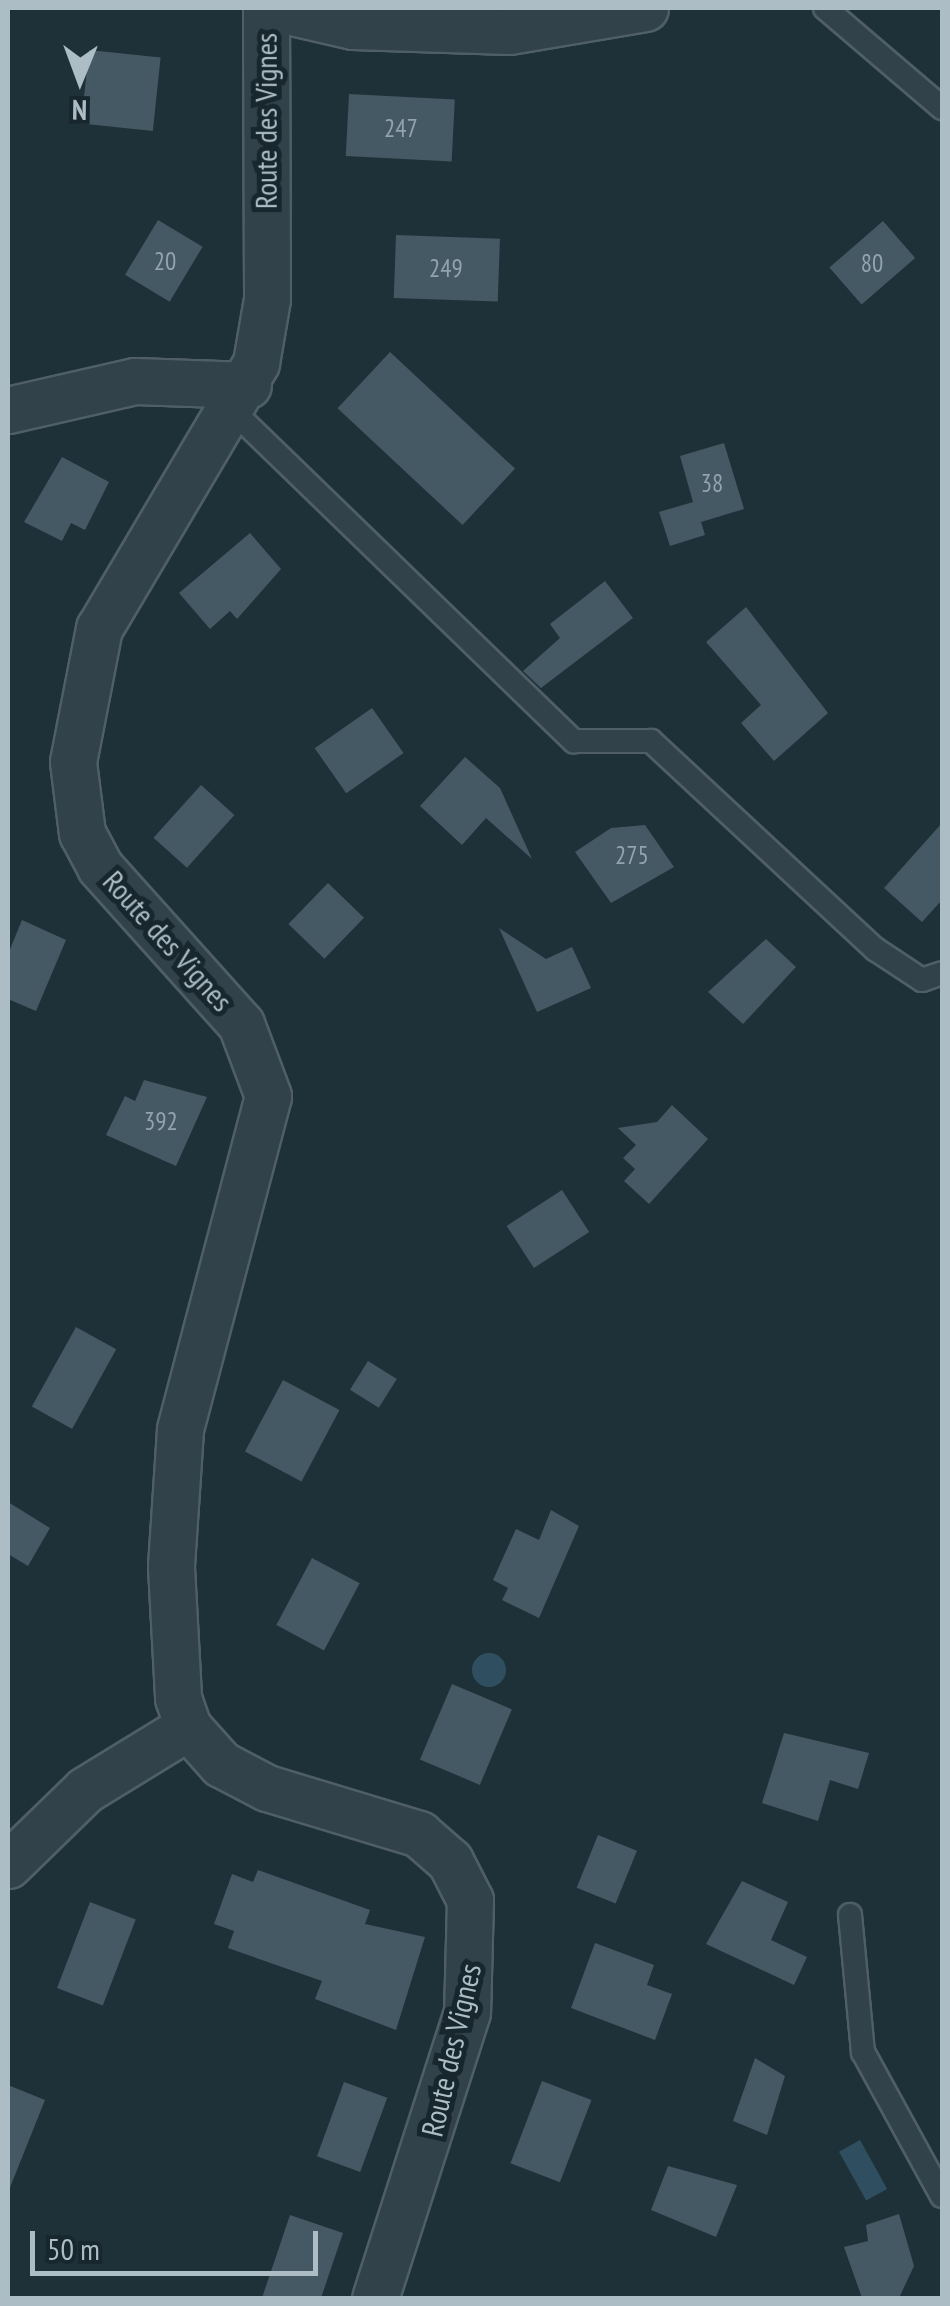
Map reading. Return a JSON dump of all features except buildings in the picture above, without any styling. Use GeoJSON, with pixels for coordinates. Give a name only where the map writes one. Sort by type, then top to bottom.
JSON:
{"type":"FeatureCollection","features":[{"type":"Feature","properties":{"kind":"street","name":"Route des Vignes"},"geometry":{"type":"LineString","coordinates":[[266,8],[266,299],[241,399],[98,628],[73,762],[82,833],[100,867],[240,1024],[268,1096],[180,1430],[172,1650],[188,1727],[244,1778],[419,1834],[450,1861],[470,1900],[466,2012],[375,2298]]}},
{"type":"Feature","properties":{"kind":"street"},"geometry":{"type":"LineString","coordinates":[[276,8],[343,24],[509,31],[644,8]]}},
{"type":"Feature","properties":{"kind":"street"},"geometry":{"type":"LineString","coordinates":[[8,410],[136,380],[241,399]]}},
{"type":"Feature","properties":{"kind":"street"},"geometry":{"type":"LineString","coordinates":[[8,1865],[86,1790],[188,1727]]}},
{"type":"Feature","properties":{"kind":"lane"},"geometry":{"type":"LineString","coordinates":[[825,8],[942,108]]}},
{"type":"Feature","properties":{"kind":"lane"},"geometry":{"type":"LineString","coordinates":[[241,399],[574,741],[651,741],[874,949],[922,980],[942,974]]}},
{"type":"Feature","properties":{"kind":"lane"},"geometry":{"type":"LineString","coordinates":[[850,1915],[863,2052],[942,2196]]}},
{"type":"Feature","properties":{"kind":"water"},"geometry":{"type":"Polygon","coordinates":[[[489,1653],[501,1658],[506,1670],[501,1682],[489,1687],[477,1682],[472,1670],[477,1658],[489,1653]]]}},
{"type":"Feature","properties":{"kind":"water"},"geometry":{"type":"Polygon","coordinates":[[[860,2140],[887,2189],[866,2201],[839,2152],[860,2140]]]}}]}
